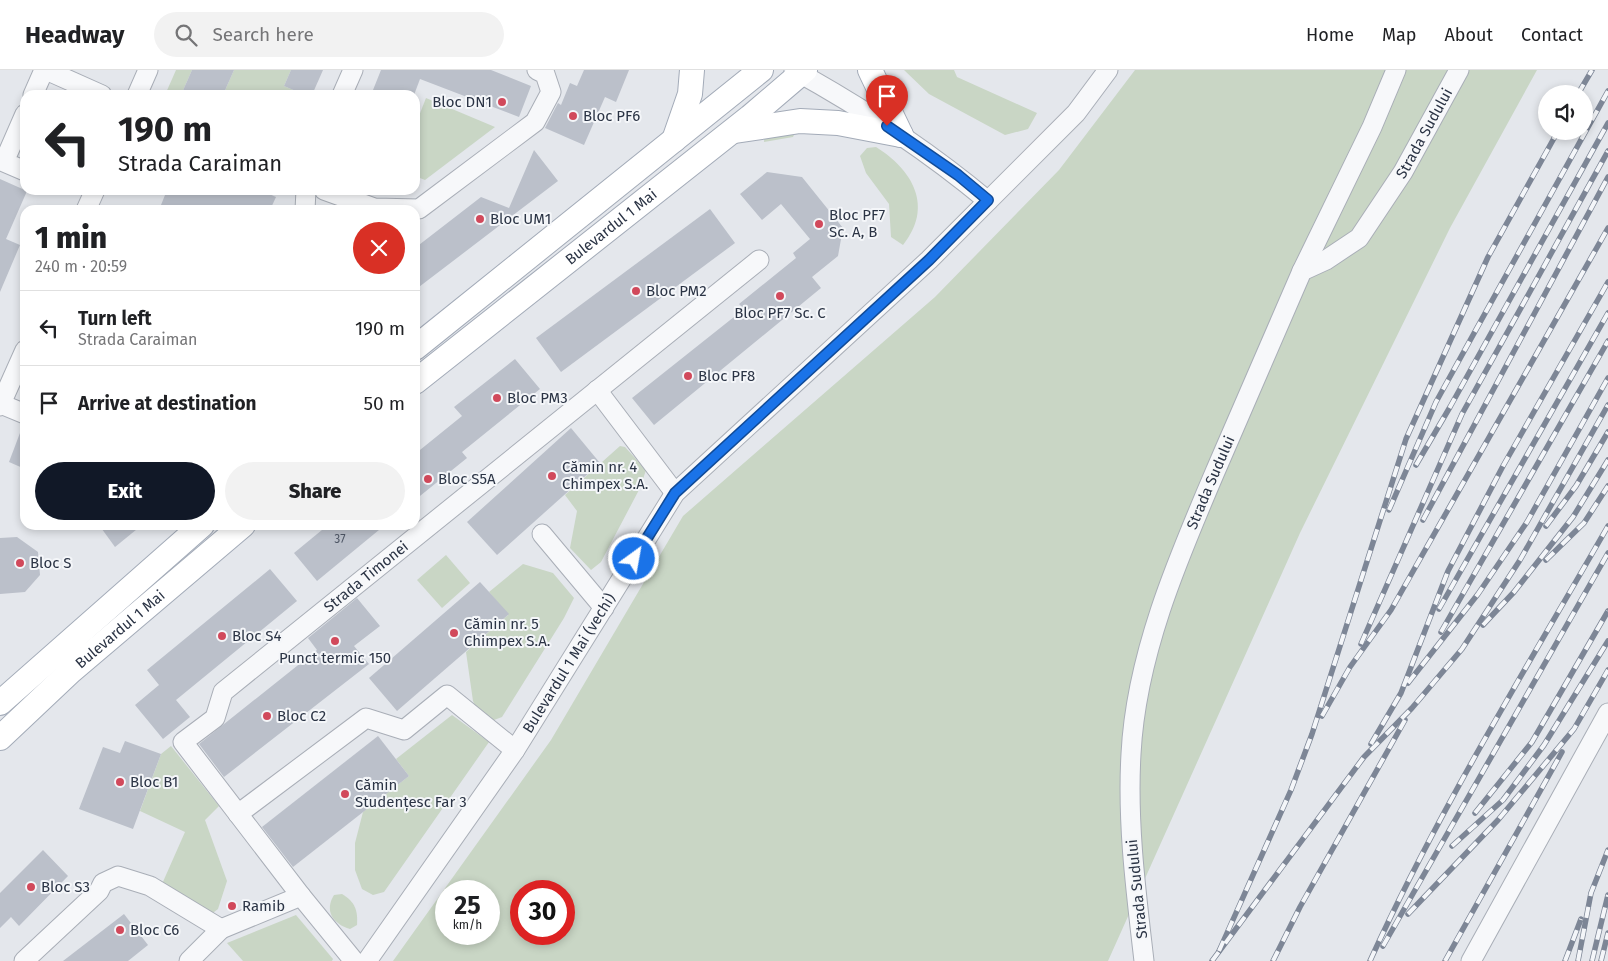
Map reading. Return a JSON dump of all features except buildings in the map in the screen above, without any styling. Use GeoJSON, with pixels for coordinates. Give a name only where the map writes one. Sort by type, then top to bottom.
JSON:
{"type":"FeatureCollection","features":[{"type":"Feature","properties":{"kind":"main road"},"geometry":{"type":"LineString","coordinates":[[673,142],[690,94],[692,70]]}},
{"type":"Feature","properties":{"kind":"main road","name":"Bulevardul 1 Mai"},"geometry":{"type":"LineString","coordinates":[[420,344],[761,70]]}},
{"type":"Feature","properties":{"kind":"main road"},"geometry":{"type":"LineString","coordinates":[[870,70],[901,135]]}},
{"type":"Feature","properties":{"kind":"main road","name":"Bulevardul 1 Mai"},"geometry":{"type":"LineString","coordinates":[[420,378],[730,132],[800,71]]}},
{"type":"Feature","properties":{"kind":"main road"},"geometry":{"type":"LineString","coordinates":[[730,132],[800,122],[838,123],[901,135]]}},
{"type":"Feature","properties":{"kind":"main road","name":"Bulevardul 1 Mai"},"geometry":{"type":"LineString","coordinates":[[0,703],[196,530]]}},
{"type":"Feature","properties":{"kind":"main road","name":"Bulevardul 1 Mai"},"geometry":{"type":"LineString","coordinates":[[0,738],[71,671],[237,530]]}},
{"type":"Feature","properties":{"kind":"street"},"geometry":{"type":"LineString","coordinates":[[35,90],[45,70],[92,90]]}},
{"type":"Feature","properties":{"kind":"street"},"geometry":{"type":"LineString","coordinates":[[139,90],[148,70]]}},
{"type":"Feature","properties":{"kind":"street"},"geometry":{"type":"LineString","coordinates":[[344,90],[352,70]]}},
{"type":"Feature","properties":{"kind":"street"},"geometry":{"type":"LineString","coordinates":[[420,208],[535,122],[550,92],[546,74],[537,70]]}},
{"type":"Feature","properties":{"kind":"street"},"geometry":{"type":"LineString","coordinates":[[1302,271],[1372,127],[1396,70]]}},
{"type":"Feature","properties":{"kind":"street","name":"Strada Sudului"},"geometry":{"type":"LineString","coordinates":[[1144,961],[1131,858],[1131,753],[1141,683],[1163,603],[1190,531],[1302,271],[1326,260],[1359,238],[1403,172],[1459,70]]}},
{"type":"Feature","properties":{"kind":"street"},"geometry":{"type":"LineString","coordinates":[[800,71],[901,135],[988,200]]}},
{"type":"Feature","properties":{"kind":"street","name":"Bulevardul 1 Mai (vechi)"},"geometry":{"type":"LineString","coordinates":[[367,961],[514,750],[675,493],[929,260],[1076,113],[1105,72]]}},
{"type":"Feature","properties":{"kind":"street"},"geometry":{"type":"LineString","coordinates":[[20,125],[4,162],[20,169]]}},
{"type":"Feature","properties":{"kind":"street"},"geometry":{"type":"LineString","coordinates":[[338,195],[366,205]]}},
{"type":"Feature","properties":{"kind":"street","name":"Strada Timonei"},"geometry":{"type":"LineString","coordinates":[[354,961],[301,896],[183,742],[215,718],[223,692],[759,260]]}},
{"type":"Feature","properties":{"kind":"street"},"geometry":{"type":"LineString","coordinates":[[20,361],[1,405],[20,412]]}},
{"type":"Feature","properties":{"kind":"street"},"geometry":{"type":"LineString","coordinates":[[597,390],[675,493]]}},
{"type":"Feature","properties":{"kind":"street"},"geometry":{"type":"LineString","coordinates":[[542,534],[604,608]]}},
{"type":"Feature","properties":{"kind":"street"},"geometry":{"type":"LineString","coordinates":[[238,814],[366,718],[404,730],[447,695],[514,750]]}},
{"type":"Feature","properties":{"kind":"street"},"geometry":{"type":"LineString","coordinates":[[1471,961],[1608,713]]}},
{"type":"Feature","properties":{"kind":"street"},"geometry":{"type":"LineString","coordinates":[[24,961],[99,891],[102,883],[118,876],[150,886],[220,929]]}},
{"type":"Feature","properties":{"kind":"street"},"geometry":{"type":"LineString","coordinates":[[188,961],[220,929],[301,896]]}},
{"type":"Feature","properties":{"kind":"green space"},"geometry":{"type":"Polygon","coordinates":[[[176,70],[192,70],[183,90],[167,90],[176,70]]]}},
{"type":"Feature","properties":{"kind":"green space"},"geometry":{"type":"Polygon","coordinates":[[[234,70],[291,70],[284,86],[293,90],[225,90],[234,70]]]}},
{"type":"Feature","properties":{"kind":"green space"},"geometry":{"type":"Polygon","coordinates":[[[904,70],[954,70],[957,77],[1037,113],[1028,129],[1005,135],[929,94],[904,70]]]}},
{"type":"Feature","properties":{"kind":"green space"},"geometry":{"type":"Polygon","coordinates":[[[1135,70],[1537,70],[1450,228],[1300,533],[1108,961],[393,961],[435,902],[435,945],[500,945],[500,880],[451,880],[551,740],[683,516],[935,297],[1059,170],[1135,70]]]}},
{"type":"Feature","properties":{"kind":"green space"},"geometry":{"type":"Polygon","coordinates":[[[426,98],[495,127],[425,180],[420,178],[420,113],[426,98]]]}},
{"type":"Feature","properties":{"kind":"green space"},"geometry":{"type":"Polygon","coordinates":[[[765,128],[796,131],[793,137],[764,142],[765,128]]]}},
{"type":"Feature","properties":{"kind":"green space"},"geometry":{"type":"Polygon","coordinates":[[[876,147],[900,167],[909,178],[915,190],[918,203],[917,217],[912,231],[903,245],[891,237],[889,204],[866,173],[860,156],[867,148],[876,147]]]}},
{"type":"Feature","properties":{"kind":"green space"},"geometry":{"type":"Polygon","coordinates":[[[620,446],[625,447],[646,470],[640,488],[601,562],[591,570],[570,548],[577,511],[565,495],[620,446]]]}},
{"type":"Feature","properties":{"kind":"green space"},"geometry":{"type":"Polygon","coordinates":[[[446,555],[470,583],[442,608],[417,580],[446,555]]]}},
{"type":"Feature","properties":{"kind":"green space"},"geometry":{"type":"Polygon","coordinates":[[[523,564],[553,573],[574,598],[564,618],[502,717],[494,720],[479,715],[473,701],[466,652],[508,615],[489,592],[523,564]]]}},
{"type":"Feature","properties":{"kind":"green space"},"geometry":{"type":"Polygon","coordinates":[[[452,715],[489,742],[384,892],[373,895],[362,889],[355,870],[355,843],[363,812],[409,776],[396,759],[452,715]]]}},
{"type":"Feature","properties":{"kind":"green space"},"geometry":{"type":"Polygon","coordinates":[[[171,746],[219,806],[205,820],[227,881],[218,909],[210,915],[162,884],[185,832],[140,811],[161,754],[171,746]]]}},
{"type":"Feature","properties":{"kind":"green space"},"geometry":{"type":"Polygon","coordinates":[[[342,894],[353,903],[357,915],[357,925],[350,929],[339,924],[330,911],[334,895],[342,894]]]}},
{"type":"Feature","properties":{"kind":"green space"},"geometry":{"type":"Polygon","coordinates":[[[296,915],[333,959],[332,961],[243,961],[227,943],[296,915]]]}},
{"type":"Feature","properties":{"kind":"railway"},"geometry":{"type":"LineString","coordinates":[[1583,85],[1592,70]]}},
{"type":"Feature","properties":{"kind":"railway"},"geometry":{"type":"LineString","coordinates":[[1389,510],[1436,402],[1608,91]]}},
{"type":"Feature","properties":{"kind":"railway"},"geometry":{"type":"LineString","coordinates":[[1416,465],[1608,123]]}},
{"type":"Feature","properties":{"kind":"railway"},"geometry":{"type":"LineString","coordinates":[[1219,951],[1291,790],[1312,734],[1406,439],[1488,257],[1553,140]]}},
{"type":"Feature","properties":{"kind":"railway"},"geometry":{"type":"LineString","coordinates":[[1361,644],[1462,414],[1608,151]]}},
{"type":"Feature","properties":{"kind":"railway"},"geometry":{"type":"LineString","coordinates":[[1423,520],[1608,177]]}},
{"type":"Feature","properties":{"kind":"railway"},"geometry":{"type":"LineString","coordinates":[[1322,716],[1350,667],[1391,610],[1608,228]]}},
{"type":"Feature","properties":{"kind":"railway"},"geometry":{"type":"LineString","coordinates":[[1371,744],[1401,693],[1448,571],[1503,466],[1608,282]]}},
{"type":"Feature","properties":{"kind":"railway"},"geometry":{"type":"LineString","coordinates":[[1439,609],[1608,313]]}},
{"type":"Feature","properties":{"kind":"railway"},"geometry":{"type":"LineString","coordinates":[[1441,632],[1608,341]]}},
{"type":"Feature","properties":{"kind":"railway"},"geometry":{"type":"LineString","coordinates":[[1408,683],[1478,594],[1527,522],[1608,378]]}},
{"type":"Feature","properties":{"kind":"railway"},"geometry":{"type":"LineString","coordinates":[[1212,961],[1364,757],[1412,708],[1462,649],[1520,560],[1608,405]]}},
{"type":"Feature","properties":{"kind":"railway"},"geometry":{"type":"LineString","coordinates":[[1546,526],[1576,486],[1608,432]]}},
{"type":"Feature","properties":{"kind":"railway"},"geometry":{"type":"LineString","coordinates":[[1483,625],[1514,592],[1573,517],[1608,460]]}},
{"type":"Feature","properties":{"kind":"railway"},"geometry":{"type":"LineString","coordinates":[[1546,560],[1584,523],[1608,486]]}},
{"type":"Feature","properties":{"kind":"railway"},"geometry":{"type":"LineString","coordinates":[[1370,961],[1396,905],[1454,795],[1608,526]]}},
{"type":"Feature","properties":{"kind":"railway"},"geometry":{"type":"LineString","coordinates":[[1383,946],[1608,553]]}},
{"type":"Feature","properties":{"kind":"railway"},"geometry":{"type":"LineString","coordinates":[[1475,813],[1532,742],[1608,611]]}},
{"type":"Feature","properties":{"kind":"railway"},"geometry":{"type":"LineString","coordinates":[[1452,846],[1503,800],[1544,745],[1608,641]]}},
{"type":"Feature","properties":{"kind":"railway"},"geometry":{"type":"LineString","coordinates":[[1408,914],[1498,820],[1574,729],[1608,670]]}},
{"type":"Feature","properties":{"kind":"railway"},"geometry":{"type":"LineString","coordinates":[[1273,961],[1300,907],[1405,720]]}},
{"type":"Feature","properties":{"kind":"railway"},"geometry":{"type":"LineString","coordinates":[[1445,961],[1562,752]]}},
{"type":"Feature","properties":{"kind":"railway"},"geometry":{"type":"LineString","coordinates":[[1578,961],[1591,893],[1608,850]]}},
{"type":"Feature","properties":{"kind":"railway"},"geometry":{"type":"LineString","coordinates":[[1592,961],[1608,895]]}},
{"type":"Feature","properties":{"kind":"railway"},"geometry":{"type":"LineString","coordinates":[[1565,961],[1581,919]]}},
{"type":"Feature","properties":{"kind":"railway"},"geometry":{"type":"LineString","coordinates":[[1601,961],[1608,933]]}},
{"type":"Feature","properties":{"kind":"place","name":"Bloc DN1"},"geometry":{"type":"Point","coordinates":[502,102]}},
{"type":"Feature","properties":{"kind":"place","name":"Bloc PF6"},"geometry":{"type":"Point","coordinates":[573,116]}},
{"type":"Feature","properties":{"kind":"place","name":"Bloc UM1"},"geometry":{"type":"Point","coordinates":[480,219]}},
{"type":"Feature","properties":{"kind":"place","name":"Bloc PF7 Sc. A, B"},"geometry":{"type":"Point","coordinates":[819,224]}},
{"type":"Feature","properties":{"kind":"place","name":"Bloc PM2"},"geometry":{"type":"Point","coordinates":[636,291]}},
{"type":"Feature","properties":{"kind":"place","name":"Bloc PF7 Sc. C"},"geometry":{"type":"Point","coordinates":[780,296]}},
{"type":"Feature","properties":{"kind":"place","name":"Bloc PF8"},"geometry":{"type":"Point","coordinates":[688,376]}},
{"type":"Feature","properties":{"kind":"place","name":"Bloc PM3"},"geometry":{"type":"Point","coordinates":[497,398]}},
{"type":"Feature","properties":{"kind":"place","name":"Cămin nr. 4 Chimpex S.A."},"geometry":{"type":"Point","coordinates":[552,476]}},
{"type":"Feature","properties":{"kind":"place","name":"Bloc S5A"},"geometry":{"type":"Point","coordinates":[428,479]}},
{"type":"Feature","properties":{"kind":"place","name":"Bloc S"},"geometry":{"type":"Point","coordinates":[20,563]}},
{"type":"Feature","properties":{"kind":"place","name":"Cămin nr. 5 Chimpex S.A."},"geometry":{"type":"Point","coordinates":[454,633]}},
{"type":"Feature","properties":{"kind":"place","name":"Bloc S4"},"geometry":{"type":"Point","coordinates":[222,636]}},
{"type":"Feature","properties":{"kind":"place","name":"Punct termic 150"},"geometry":{"type":"Point","coordinates":[335,641]}},
{"type":"Feature","properties":{"kind":"place","name":"Bloc C2"},"geometry":{"type":"Point","coordinates":[267,716]}},
{"type":"Feature","properties":{"kind":"place","name":"Bloc B1"},"geometry":{"type":"Point","coordinates":[120,782]}},
{"type":"Feature","properties":{"kind":"place","name":"Cămin Studențesc Far 3"},"geometry":{"type":"Point","coordinates":[345,794]}},
{"type":"Feature","properties":{"kind":"place","name":"Bloc S3"},"geometry":{"type":"Point","coordinates":[31,887]}},
{"type":"Feature","properties":{"kind":"place","name":"Ramib"},"geometry":{"type":"Point","coordinates":[232,906]}},
{"type":"Feature","properties":{"kind":"place","name":"Bloc C6"},"geometry":{"type":"Point","coordinates":[120,930]}},
{"type":"Feature","properties":{"kind":"route"},"geometry":{"type":"LineString","coordinates":[[634,559],[675,493],[929,260],[988,200],[958,175],[887,126]]}}]}
